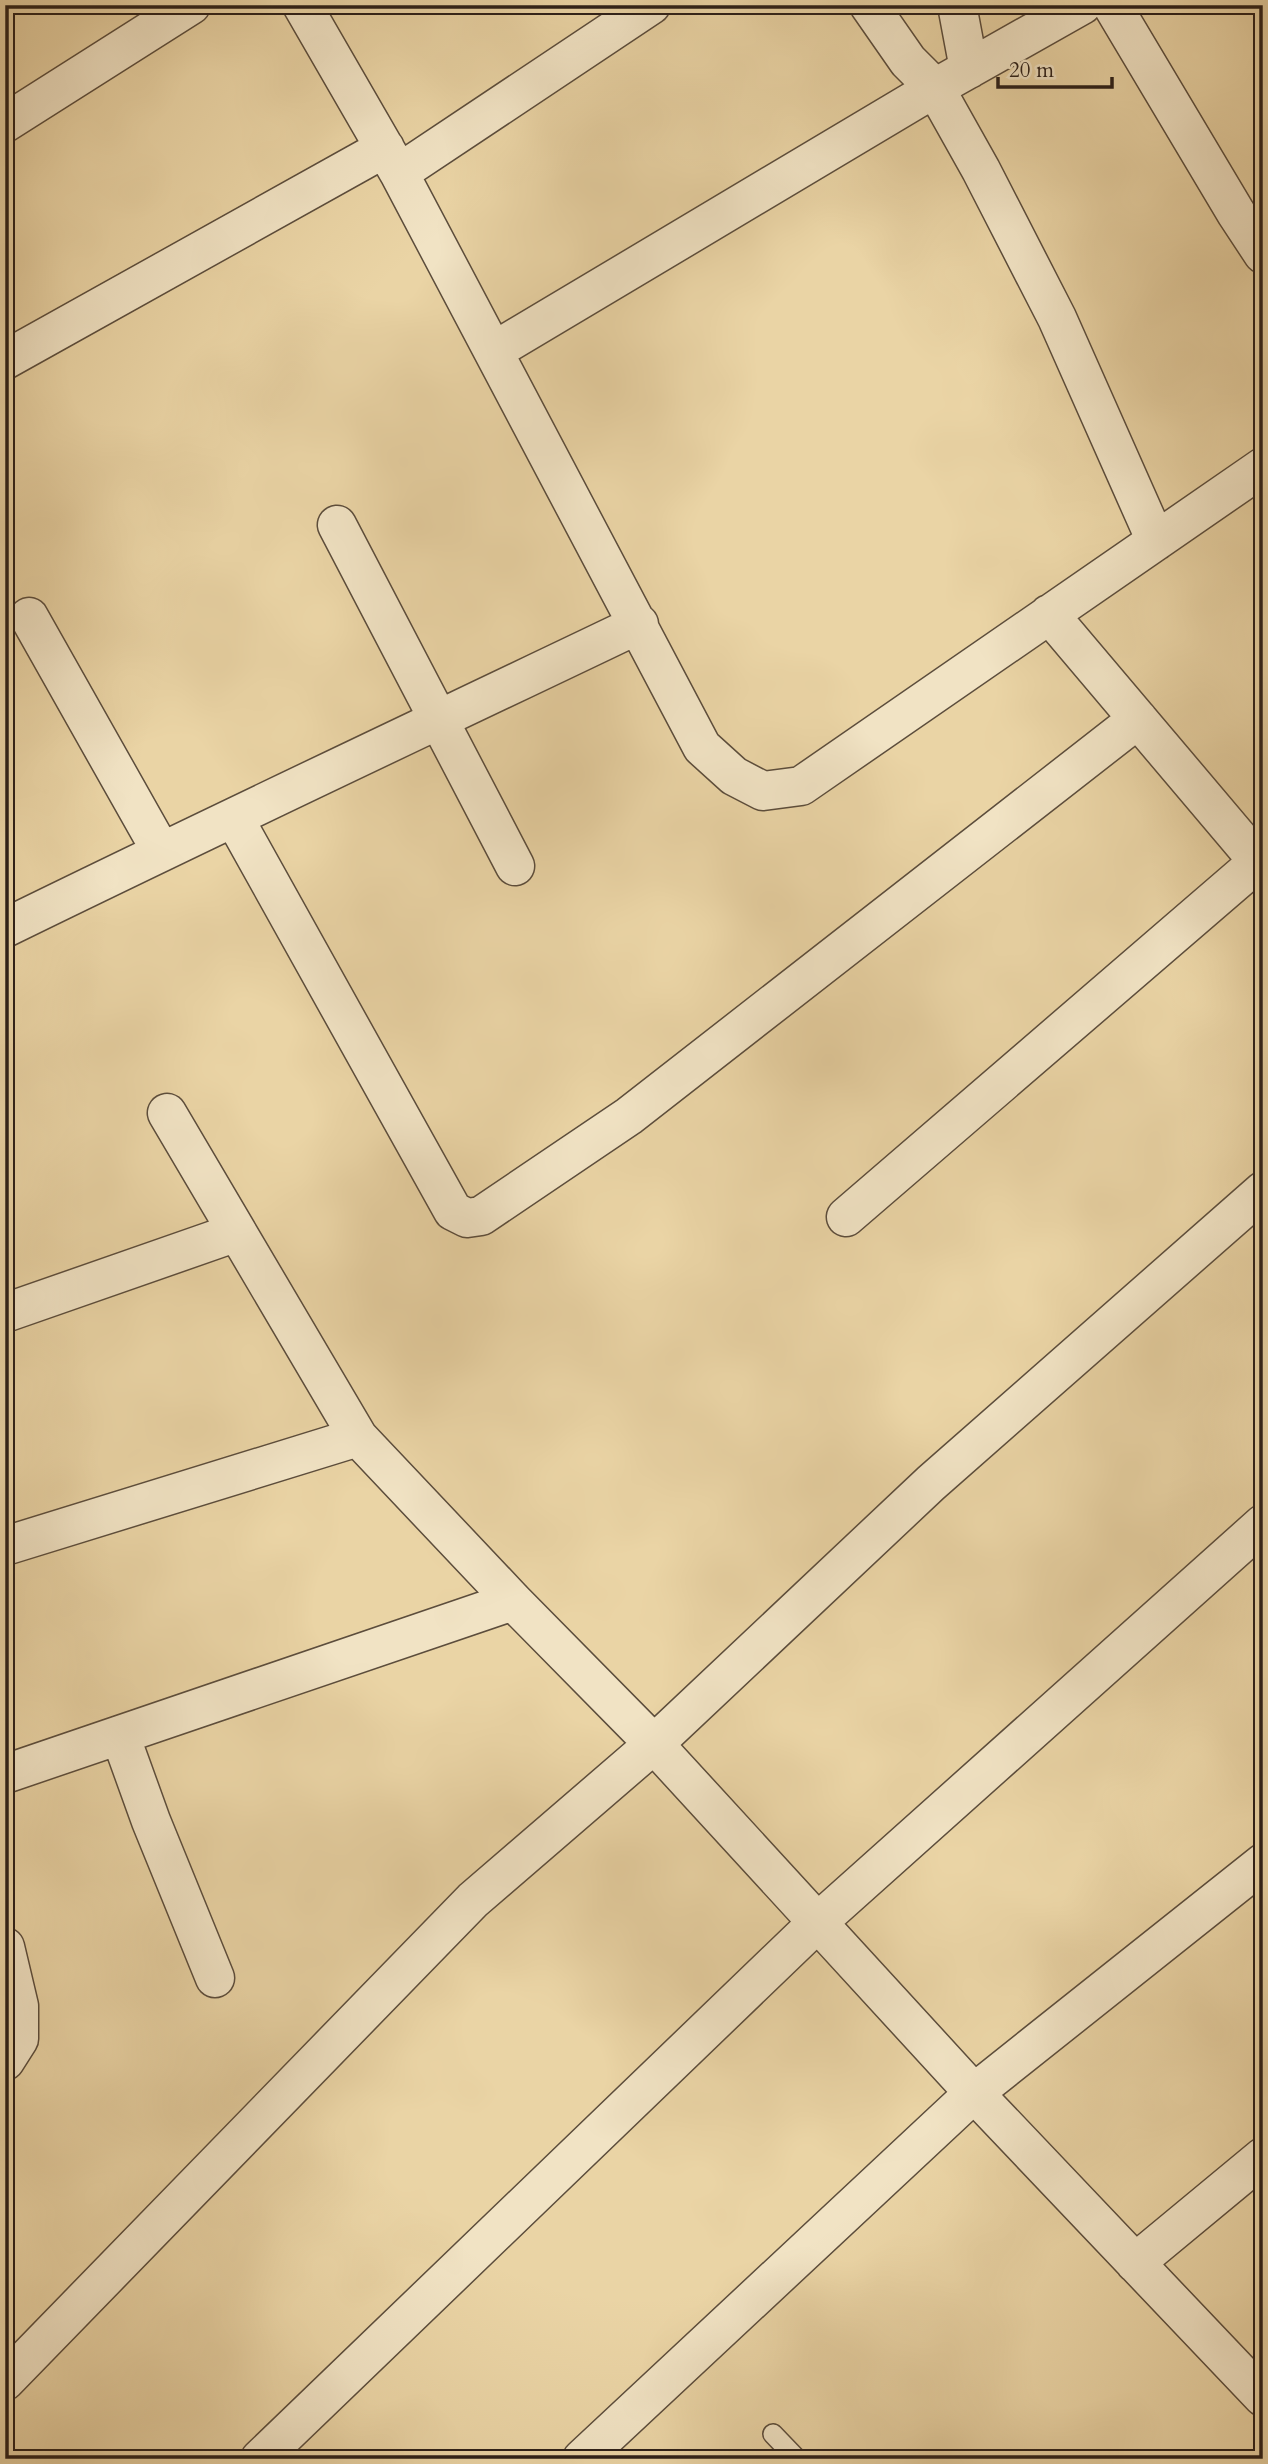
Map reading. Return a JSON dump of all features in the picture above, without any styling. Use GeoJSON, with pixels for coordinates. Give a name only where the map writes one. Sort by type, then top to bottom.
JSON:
{"type":"FeatureCollection","features":[{"type":"Feature","properties":{"kind":"street"},"geometry":{"type":"LineString","coordinates":[[5,123],[191,5]]}},
{"type":"Feature","properties":{"kind":"street"},"geometry":{"type":"LineString","coordinates":[[302,5],[392,160],[702,747],[734,776],[763,791],[801,786],[1263,467]]}},
{"type":"Feature","properties":{"kind":"street"},"geometry":{"type":"LineString","coordinates":[[5,360],[392,160],[650,5]]}},
{"type":"Feature","properties":{"kind":"street"},"geometry":{"type":"LineString","coordinates":[[869,5],[908,61],[935,88],[981,170],[1057,318],[1156,541]]}},
{"type":"Feature","properties":{"kind":"street"},"geometry":{"type":"LineString","coordinates":[[957,5],[969,69]]}},
{"type":"Feature","properties":{"kind":"street"},"geometry":{"type":"LineString","coordinates":[[494,351],[935,88],[1082,5]]}},
{"type":"Feature","properties":{"kind":"street"},"geometry":{"type":"LineString","coordinates":[[1112,5],[1263,254]]}},
{"type":"Feature","properties":{"kind":"street"},"geometry":{"type":"LineString","coordinates":[[337,525],[515,866]]}},
{"type":"Feature","properties":{"kind":"street"},"geometry":{"type":"LineString","coordinates":[[846,1217],[1261,864],[1049,614]]}},
{"type":"Feature","properties":{"kind":"street"},"geometry":{"type":"LineString","coordinates":[[29,617],[161,851]]}},
{"type":"Feature","properties":{"kind":"street"},"geometry":{"type":"LineString","coordinates":[[5,929],[161,851],[639,624]]}},
{"type":"Feature","properties":{"kind":"street"},"geometry":{"type":"LineString","coordinates":[[234,818],[453,1211],[467,1219],[481,1216],[629,1116],[1138,719]]}},
{"type":"Feature","properties":{"kind":"street"},"geometry":{"type":"LineString","coordinates":[[167,1113],[358,1437],[513,1601],[654,1744],[974,2093],[1263,2397]]}},
{"type":"Feature","properties":{"kind":"street"},"geometry":{"type":"LineString","coordinates":[[5,2381],[473,1900],[654,1744],[931,1483],[1263,1191]]}},
{"type":"Feature","properties":{"kind":"street"},"geometry":{"type":"LineString","coordinates":[[5,1313],[237,1232]]}},
{"type":"Feature","properties":{"kind":"street"},"geometry":{"type":"LineString","coordinates":[[5,1546],[358,1437]]}},
{"type":"Feature","properties":{"kind":"street"},"geometry":{"type":"LineString","coordinates":[[260,2459],[818,1922],[1263,1524]]}},
{"type":"Feature","properties":{"kind":"street"},"geometry":{"type":"LineString","coordinates":[[5,1774],[513,1601]]}},
{"type":"Feature","properties":{"kind":"street"},"geometry":{"type":"LineString","coordinates":[[120,1735],[151,1821],[215,1978]]}},
{"type":"Feature","properties":{"kind":"street"},"geometry":{"type":"LineString","coordinates":[[582,2459],[974,2093],[1263,1863]]}},
{"type":"Feature","properties":{"kind":"street"},"geometry":{"type":"LineString","coordinates":[[5,1947],[19,2006],[19,2039],[5,2061]]}},
{"type":"Feature","properties":{"kind":"street"},"geometry":{"type":"LineString","coordinates":[[1135,2263],[1263,2157]]}},
{"type":"Feature","properties":{"kind":"lane"},"geometry":{"type":"LineString","coordinates":[[773,2434],[797,2459]]}}]}
